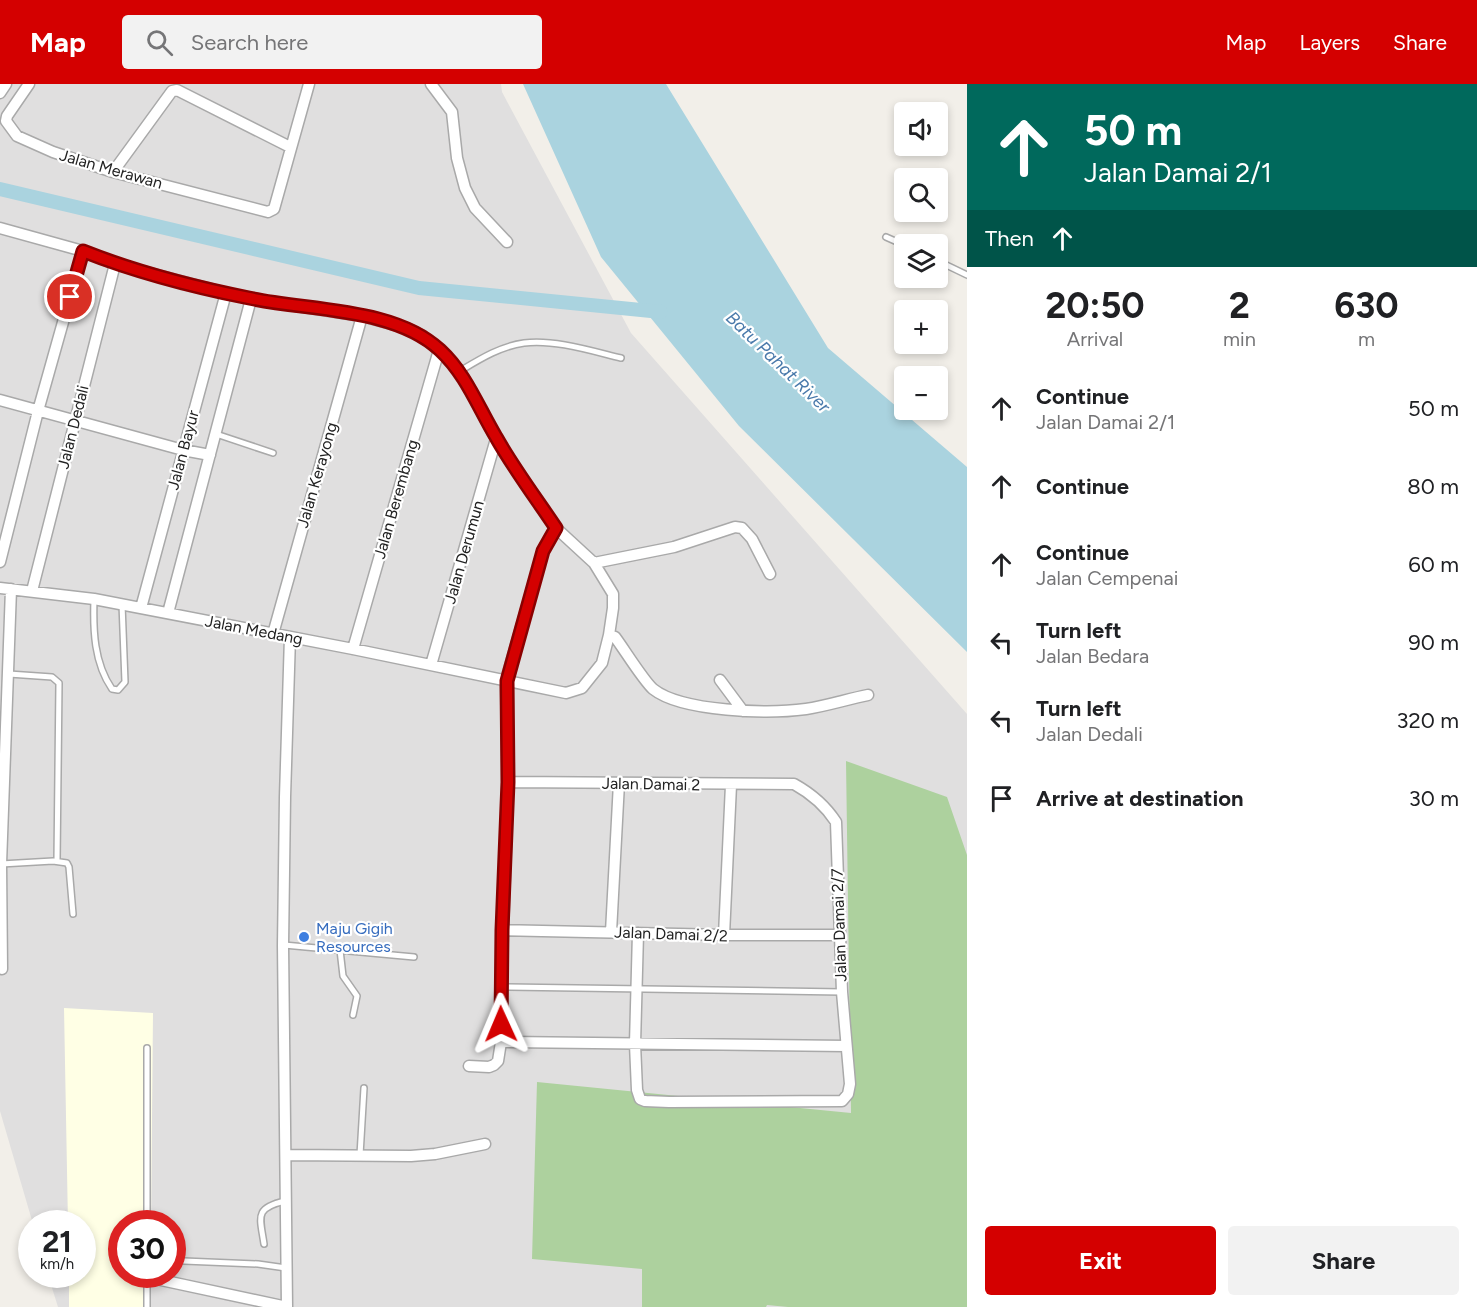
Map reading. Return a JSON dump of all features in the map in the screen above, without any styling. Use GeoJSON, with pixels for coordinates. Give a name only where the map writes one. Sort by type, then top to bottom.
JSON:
{"type":"FeatureCollection","features":[{"type":"Feature","properties":{"kind":"street"},"geometry":{"type":"LineString","coordinates":[[0,93],[6,84]]}},
{"type":"Feature","properties":{"kind":"street","name":"Jalan Merawan"},"geometry":{"type":"LineString","coordinates":[[29,84],[3,121],[16,136],[112,172],[268,212],[274,209],[290,147]]}},
{"type":"Feature","properties":{"kind":"street"},"geometry":{"type":"LineString","coordinates":[[112,172],[172,92],[177,90],[290,147],[309,84]]}},
{"type":"Feature","properties":{"kind":"street"},"geometry":{"type":"LineString","coordinates":[[430,84],[452,112],[457,158],[465,188],[475,208],[507,242]]}},
{"type":"Feature","properties":{"kind":"street","name":"Jalan Medang"},"geometry":{"type":"LineString","coordinates":[[0,228],[83,251],[115,264],[226,293],[362,316],[406,328],[423,336],[460,371],[496,439],[556,528],[594,563],[613,594],[614,608],[602,663],[582,688],[566,693],[352,648],[122,604],[5,589]]}},
{"type":"Feature","properties":{"kind":"street"},"geometry":{"type":"LineString","coordinates":[[0,562],[38,411],[83,251]]}},
{"type":"Feature","properties":{"kind":"street","name":"Jalan Dedali"},"geometry":{"type":"LineString","coordinates":[[32,591],[115,264]]}},
{"type":"Feature","properties":{"kind":"street","name":"Jalan Bayur"},"geometry":{"type":"LineString","coordinates":[[141,608],[226,293]]}},
{"type":"Feature","properties":{"kind":"street","name":"Jalan Bayur"},"geometry":{"type":"LineString","coordinates":[[168,614],[251,299]]}},
{"type":"Feature","properties":{"kind":"street","name":"Jalan Kerayong"},"geometry":{"type":"LineString","coordinates":[[273,634],[362,316]]}},
{"type":"Feature","properties":{"kind":"street","name":"Jalan Berembang"},"geometry":{"type":"LineString","coordinates":[[352,648],[439,350]]}},
{"type":"Feature","properties":{"kind":"street"},"geometry":{"type":"LineString","coordinates":[[0,400],[183,450],[210,455]]}},
{"type":"Feature","properties":{"kind":"street","name":"Jalan Derumun"},"geometry":{"type":"LineString","coordinates":[[431,665],[496,439]]}},
{"type":"Feature","properties":{"kind":"street"},"geometry":{"type":"LineString","coordinates":[[594,563],[674,547],[735,527],[742,528],[752,539],[770,574]]}},
{"type":"Feature","properties":{"kind":"street"},"geometry":{"type":"LineString","coordinates":[[469,1066],[489,1067],[498,1061],[501,1042],[502,930],[508,782],[507,681],[543,551],[556,528]]}},
{"type":"Feature","properties":{"kind":"street"},"geometry":{"type":"LineString","coordinates":[[2,969],[1,864],[7,674],[5,589]]}},
{"type":"Feature","properties":{"kind":"street"},"geometry":{"type":"LineString","coordinates":[[609,635],[615,637],[653,688],[671,698],[690,704],[743,711],[806,709],[868,695]]}},
{"type":"Feature","properties":{"kind":"street"},"geometry":{"type":"LineString","coordinates":[[186,1285],[287,1307],[283,945],[285,775],[290,637]]}},
{"type":"Feature","properties":{"kind":"street"},"geometry":{"type":"LineString","coordinates":[[720,680],[743,711]]}},
{"type":"Feature","properties":{"kind":"street","name":"Jalan Damai 2"},"geometry":{"type":"LineString","coordinates":[[508,782],[794,784]]}},
{"type":"Feature","properties":{"kind":"street"},"geometry":{"type":"LineString","coordinates":[[611,932],[619,783]]}},
{"type":"Feature","properties":{"kind":"street","name":"Jalan Damai 2/7"},"geometry":{"type":"LineString","coordinates":[[635,1044],[638,1090],[640,1099],[645,1101],[842,1101],[848,1094],[850,1084],[842,992],[836,822],[812,794],[794,784]]}},
{"type":"Feature","properties":{"kind":"street"},"geometry":{"type":"LineString","coordinates":[[724,935],[731,785]]}},
{"type":"Feature","properties":{"kind":"street","name":"Jalan Damai 2/2"},"geometry":{"type":"LineString","coordinates":[[502,930],[839,935]]}},
{"type":"Feature","properties":{"kind":"street"},"geometry":{"type":"LineString","coordinates":[[635,1044],[638,933]]}},
{"type":"Feature","properties":{"kind":"street"},"geometry":{"type":"LineString","coordinates":[[501,1042],[846,1046]]}},
{"type":"Feature","properties":{"kind":"street"},"geometry":{"type":"LineString","coordinates":[[287,1155],[435,1154],[485,1144]]}},
{"type":"Feature","properties":{"kind":"lane"},"geometry":{"type":"LineString","coordinates":[[886,237],[894,241]]}},
{"type":"Feature","properties":{"kind":"lane"},"geometry":{"type":"LineString","coordinates":[[948,266],[967,275]]}},
{"type":"Feature","properties":{"kind":"lane"},"geometry":{"type":"LineString","coordinates":[[460,371],[487,354],[525,343],[567,345],[621,358]]}},
{"type":"Feature","properties":{"kind":"lane"},"geometry":{"type":"LineString","coordinates":[[216,434],[273,453]]}},
{"type":"Feature","properties":{"kind":"lane"},"geometry":{"type":"LineString","coordinates":[[94,599],[95,645],[108,682],[112,689],[118,690],[125,682],[122,604]]}},
{"type":"Feature","properties":{"kind":"lane"},"geometry":{"type":"LineString","coordinates":[[7,674],[52,677],[59,683],[57,861]]}},
{"type":"Feature","properties":{"kind":"lane"},"geometry":{"type":"LineString","coordinates":[[1,864],[57,861],[66,863],[69,867],[73,914]]}},
{"type":"Feature","properties":{"kind":"lane"},"geometry":{"type":"LineString","coordinates":[[283,945],[414,957]]}},
{"type":"Feature","properties":{"kind":"lane"},"geometry":{"type":"LineString","coordinates":[[340,950],[343,976],[357,996],[353,1015]]}},
{"type":"Feature","properties":{"kind":"lane"},"geometry":{"type":"LineString","coordinates":[[501,987],[842,992]]}},
{"type":"Feature","properties":{"kind":"lane"},"geometry":{"type":"LineString","coordinates":[[147,1048],[147,1210]]}},
{"type":"Feature","properties":{"kind":"lane"},"geometry":{"type":"LineString","coordinates":[[360,1155],[364,1088]]}},
{"type":"Feature","properties":{"kind":"lane"},"geometry":{"type":"LineString","coordinates":[[264,1244],[260,1219],[265,1208],[268,1205],[287,1201]]}},
{"type":"Feature","properties":{"kind":"lane"},"geometry":{"type":"LineString","coordinates":[[186,1261],[258,1264],[288,1268]]}},
{"type":"Feature","properties":{"kind":"lane"},"geometry":{"type":"LineString","coordinates":[[147,1288],[147,1307]]}},
{"type":"Feature","properties":{"kind":"shaded area"},"geometry":{"type":"Polygon","coordinates":[[[0,84],[501,84],[502,92],[631,333],[967,714],[967,1307],[58,1307],[52,1288],[96,1288],[96,1210],[29,1210],[0,1111],[0,84]]]}},
{"type":"Feature","properties":{"kind":"shaded area"},"geometry":{"type":"Polygon","coordinates":[[[64,1008],[153,1013],[151,1210],[108,1210],[108,1288],[150,1288],[150,1307],[69,1307],[69,1288],[96,1288],[96,1210],[68,1210],[64,1008]]]}},
{"type":"Feature","properties":{"kind":"green space"},"geometry":{"type":"Polygon","coordinates":[[[846,761],[947,797],[967,855],[967,1307],[767,1305],[766,1307],[642,1307],[642,1269],[532,1259],[537,1082],[851,1113],[846,761]]]}},
{"type":"Feature","properties":{"kind":"water","name":"Batu Pahat River"},"geometry":{"type":"Polygon","coordinates":[[[523,84],[666,84],[828,348],[894,405],[894,420],[912,420],[967,467],[967,652],[739,426],[601,257],[523,84]]]}},
{"type":"Feature","properties":{"kind":"waterway"},"geometry":{"type":"LineString","coordinates":[[0,189],[419,288],[661,312]]}},
{"type":"Feature","properties":{"kind":"place","name":"Maju Gigih Resources"},"geometry":{"type":"Point","coordinates":[304,937]}},
{"type":"Feature","properties":{"kind":"route"},"geometry":{"type":"LineString","coordinates":[[70,297],[83,251],[115,264],[226,293],[362,316],[406,328],[423,336],[460,371],[496,439],[556,528],[543,551],[507,681],[508,782],[501,1024]]}}]}
